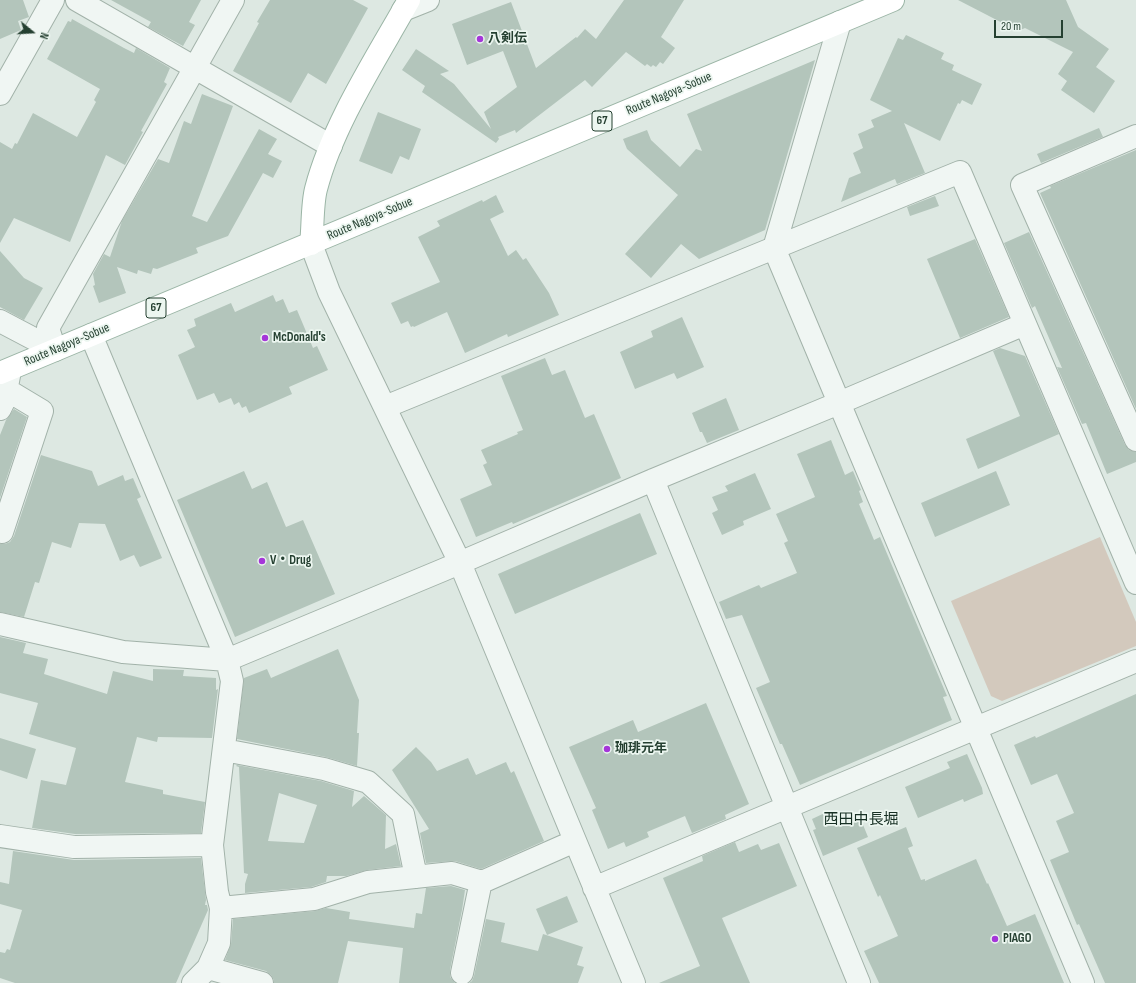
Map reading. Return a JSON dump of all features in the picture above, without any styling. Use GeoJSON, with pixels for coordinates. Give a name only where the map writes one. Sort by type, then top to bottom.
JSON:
{"type":"FeatureCollection","features":[{"type":"Feature","properties":{"kind":"main road","name":"Route Nagoya-Sobue"},"geometry":{"type":"LineString","coordinates":[[4,385],[55,350],[311,244],[850,13],[894,0]]}},
{"type":"Feature","properties":{"kind":"main road","name":"Route Nagoya-Sobue"},"geometry":{"type":"LineString","coordinates":[[311,244],[316,190],[331,146],[345,114],[406,5]]}},
{"type":"Feature","properties":{"kind":"street"},"geometry":{"type":"LineString","coordinates":[[0,94],[7,72],[53,0]]}},
{"type":"Feature","properties":{"kind":"street"},"geometry":{"type":"LineString","coordinates":[[77,0],[331,146]]}},
{"type":"Feature","properties":{"kind":"street"},"geometry":{"type":"LineString","coordinates":[[55,350],[48,328],[232,0]]}},
{"type":"Feature","properties":{"kind":"street"},"geometry":{"type":"LineString","coordinates":[[406,5],[428,0]]}},
{"type":"Feature","properties":{"kind":"street"},"geometry":{"type":"LineString","coordinates":[[850,13],[774,248],[1083,983]]}},
{"type":"Feature","properties":{"kind":"street"},"geometry":{"type":"LineString","coordinates":[[1136,136],[1022,185],[1136,440]]}},
{"type":"Feature","properties":{"kind":"street"},"geometry":{"type":"LineString","coordinates":[[385,407],[960,172],[1025,324],[1129,545],[1136,583]]}},
{"type":"Feature","properties":{"kind":"street"},"geometry":{"type":"LineString","coordinates":[[311,244],[329,292],[460,563],[634,983]]}},
{"type":"Feature","properties":{"kind":"street"},"geometry":{"type":"LineString","coordinates":[[0,321],[55,350]]}},
{"type":"Feature","properties":{"kind":"street"},"geometry":{"type":"LineString","coordinates":[[0,624],[122,652],[226,660],[460,563],[653,480],[1025,324]]}},
{"type":"Feature","properties":{"kind":"street"},"geometry":{"type":"LineString","coordinates":[[91,335],[226,660],[232,681],[212,846],[217,892],[221,908],[219,943],[208,968],[193,983]]}},
{"type":"Feature","properties":{"kind":"street"},"geometry":{"type":"LineString","coordinates":[[2,532],[42,411],[4,385]]}},
{"type":"Feature","properties":{"kind":"street"},"geometry":{"type":"LineString","coordinates":[[653,480],[859,983]]}},
{"type":"Feature","properties":{"kind":"street"},"geometry":{"type":"LineString","coordinates":[[594,888],[1136,661]]}},
{"type":"Feature","properties":{"kind":"street"},"geometry":{"type":"LineString","coordinates":[[224,750],[324,769],[368,782],[404,814],[416,877]]}},
{"type":"Feature","properties":{"kind":"street"},"geometry":{"type":"LineString","coordinates":[[0,836],[74,848],[212,846]]}},
{"type":"Feature","properties":{"kind":"street"},"geometry":{"type":"LineString","coordinates":[[221,908],[314,900],[368,882],[452,873],[482,882],[575,842]]}},
{"type":"Feature","properties":{"kind":"street"},"geometry":{"type":"LineString","coordinates":[[462,972],[480,881]]}},
{"type":"Feature","properties":{"kind":"street"},"geometry":{"type":"LineString","coordinates":[[208,968],[262,983]]}},
{"type":"Feature","properties":{"kind":"shaded area"},"geometry":{"type":"Polygon","coordinates":[[[1100,537],[1136,622],[1136,646],[1002,701],[991,696],[951,601],[1100,537]]]}},
{"type":"Feature","properties":{"kind":"building"},"geometry":{"type":"Polygon","coordinates":[[[0,0],[23,0],[29,17],[18,21],[21,30],[0,39],[0,0]]]}},
{"type":"Feature","properties":{"kind":"building"},"geometry":{"type":"Polygon","coordinates":[[[111,0],[201,0],[189,22],[195,25],[183,46],[148,27],[151,22],[111,0]]]}},
{"type":"Feature","properties":{"kind":"building"},"geometry":{"type":"Polygon","coordinates":[[[270,0],[353,0],[368,8],[326,84],[308,73],[291,103],[233,71],[259,23],[257,22],[270,0]]]}},
{"type":"Feature","properties":{"kind":"building"},"geometry":{"type":"Polygon","coordinates":[[[624,0],[684,0],[661,37],[675,48],[663,64],[660,62],[656,67],[653,65],[651,67],[647,64],[645,66],[626,52],[592,87],[585,80],[516,133],[515,130],[498,137],[499,139],[496,143],[422,92],[425,86],[402,70],[416,49],[449,71],[440,74],[454,84],[491,129],[484,112],[517,87],[503,51],[467,65],[452,24],[511,2],[536,68],[576,37],[577,38],[585,29],[596,39],[624,0]]]}},
{"type":"Feature","properties":{"kind":"building"},"geometry":{"type":"Polygon","coordinates":[[[958,0],[1066,0],[1078,27],[1109,49],[1096,67],[1115,81],[1094,113],[1061,90],[1067,81],[1058,74],[1073,52],[1025,28],[1018,31],[958,0]]]}},
{"type":"Feature","properties":{"kind":"building"},"geometry":{"type":"Polygon","coordinates":[[[72,19],[134,53],[136,48],[170,68],[164,82],[167,84],[141,131],[143,132],[125,165],[106,155],[70,242],[14,218],[0,243],[0,142],[12,149],[15,143],[17,144],[33,113],[77,137],[96,102],[94,100],[100,89],[47,59],[68,21],[71,22],[72,19]]]}},
{"type":"Feature","properties":{"kind":"building"},"geometry":{"type":"Polygon","coordinates":[[[906,35],[944,53],[941,59],[954,65],[952,70],[982,84],[972,105],[962,100],[960,104],[958,103],[940,141],[904,123],[925,173],[897,184],[895,179],[841,202],[849,178],[861,173],[853,153],[863,148],[858,134],[874,127],[871,120],[892,111],[870,100],[898,38],[903,40],[906,35]]]}},
{"type":"Feature","properties":{"kind":"building"},"geometry":{"type":"Polygon","coordinates":[[[815,60],[765,230],[699,259],[681,244],[651,278],[625,254],[678,195],[627,149],[623,139],[647,130],[651,140],[680,167],[696,149],[702,151],[687,114],[815,60]]]}},
{"type":"Feature","properties":{"kind":"building"},"geometry":{"type":"Polygon","coordinates":[[[202,94],[233,106],[192,216],[207,222],[259,129],[277,139],[268,154],[282,161],[273,178],[263,173],[228,236],[196,248],[198,253],[157,269],[153,268],[151,274],[138,270],[137,274],[117,267],[126,293],[99,303],[93,286],[95,285],[93,274],[104,254],[110,257],[122,221],[158,159],[169,163],[184,121],[191,124],[202,94]]]}},
{"type":"Feature","properties":{"kind":"building"},"geometry":{"type":"Polygon","coordinates":[[[378,112],[421,129],[409,160],[400,156],[392,174],[359,161],[378,112]]]}},
{"type":"Feature","properties":{"kind":"building"},"geometry":{"type":"Polygon","coordinates":[[[1099,128],[1103,137],[1041,163],[1037,154],[1099,128]]]}},
{"type":"Feature","properties":{"kind":"building"},"geometry":{"type":"Polygon","coordinates":[[[1136,150],[1136,409],[1040,193],[1051,188],[1050,186],[1136,150]]]}},
{"type":"Feature","properties":{"kind":"building"},"geometry":{"type":"Polygon","coordinates":[[[496,195],[504,212],[490,219],[508,256],[516,250],[523,260],[526,258],[549,293],[559,315],[508,337],[507,334],[465,353],[447,312],[411,327],[408,321],[401,324],[391,303],[440,282],[418,237],[440,226],[437,221],[496,195]]]}},
{"type":"Feature","properties":{"kind":"building"},"geometry":{"type":"Polygon","coordinates":[[[935,196],[939,206],[910,216],[907,207],[935,196]]]}},
{"type":"Feature","properties":{"kind":"building"},"geometry":{"type":"Polygon","coordinates":[[[1029,232],[1125,445],[1129,450],[1136,452],[1136,462],[1107,474],[1086,423],[1082,424],[1057,367],[1062,368],[1035,306],[1032,308],[1004,243],[1029,232]]]}},
{"type":"Feature","properties":{"kind":"building"},"geometry":{"type":"Polygon","coordinates":[[[975,239],[1009,317],[960,338],[927,259],[975,239]]]}},
{"type":"Feature","properties":{"kind":"building"},"geometry":{"type":"Polygon","coordinates":[[[0,251],[24,278],[43,288],[24,320],[0,307],[0,251]]]}},
{"type":"Feature","properties":{"kind":"building"},"geometry":{"type":"Polygon","coordinates":[[[273,295],[276,302],[283,299],[289,313],[297,310],[313,348],[317,346],[328,370],[289,387],[292,394],[249,413],[246,406],[242,408],[239,402],[234,405],[231,398],[219,403],[214,393],[197,400],[178,355],[195,347],[187,330],[196,326],[194,319],[231,303],[235,312],[273,295]]]}},
{"type":"Feature","properties":{"kind":"building"},"geometry":{"type":"Polygon","coordinates":[[[682,317],[704,367],[677,379],[674,373],[635,389],[620,352],[653,337],[651,331],[682,317]]]}},
{"type":"Feature","properties":{"kind":"building"},"geometry":{"type":"Polygon","coordinates":[[[1000,348],[1025,356],[1059,434],[978,469],[966,439],[1020,416],[993,351],[1000,348]]]}},
{"type":"Feature","properties":{"kind":"building"},"geometry":{"type":"Polygon","coordinates":[[[545,358],[552,375],[565,370],[585,418],[594,414],[621,478],[513,524],[512,522],[476,537],[460,499],[492,485],[483,465],[487,463],[481,450],[518,434],[517,432],[523,430],[501,376],[545,358]]]}},
{"type":"Feature","properties":{"kind":"building"},"geometry":{"type":"Polygon","coordinates":[[[726,398],[739,430],[707,443],[702,432],[700,432],[692,413],[726,398]]]}},
{"type":"Feature","properties":{"kind":"building"},"geometry":{"type":"Polygon","coordinates":[[[14,409],[27,417],[0,498],[0,435],[6,420],[14,409]]]}},
{"type":"Feature","properties":{"kind":"building"},"geometry":{"type":"Polygon","coordinates":[[[831,440],[845,475],[853,471],[861,490],[859,491],[863,502],[859,504],[874,540],[880,537],[947,696],[943,697],[952,720],[800,785],[782,744],[780,744],[756,688],[770,682],[742,615],[726,619],[719,602],[759,585],[761,588],[797,573],[784,543],[788,541],[776,514],[815,497],[797,454],[831,440]]]}},
{"type":"Feature","properties":{"kind":"building"},"geometry":{"type":"Polygon","coordinates":[[[41,455],[92,471],[98,486],[123,475],[125,481],[133,478],[141,497],[137,499],[162,558],[140,567],[134,555],[120,561],[105,524],[79,523],[71,548],[52,542],[39,583],[35,582],[24,617],[0,612],[0,544],[10,542],[14,536],[41,455]]]}},
{"type":"Feature","properties":{"kind":"building","name":"V・Drug"},"geometry":{"type":"Polygon","coordinates":[[[244,471],[252,489],[267,482],[286,527],[303,520],[335,594],[235,637],[177,500],[244,471]]]}},
{"type":"Feature","properties":{"kind":"building"},"geometry":{"type":"Polygon","coordinates":[[[996,471],[1010,505],[935,537],[921,503],[996,471]]]}},
{"type":"Feature","properties":{"kind":"building"},"geometry":{"type":"Polygon","coordinates":[[[755,473],[771,509],[743,521],[744,525],[722,535],[712,513],[718,510],[712,497],[728,491],[725,486],[755,473]]]}},
{"type":"Feature","properties":{"kind":"building"},"geometry":{"type":"Polygon","coordinates":[[[640,513],[657,554],[515,614],[498,574],[640,513]]]}},
{"type":"Feature","properties":{"kind":"building"},"geometry":{"type":"Polygon","coordinates":[[[0,637],[26,643],[23,653],[48,659],[44,674],[107,694],[113,671],[153,681],[153,669],[184,670],[183,676],[216,678],[216,690],[218,689],[212,738],[158,737],[157,742],[137,737],[125,782],[163,790],[163,794],[205,802],[201,833],[75,834],[32,828],[41,780],[66,785],[76,748],[29,734],[38,703],[0,693],[0,637]]]}},
{"type":"Feature","properties":{"kind":"building"},"geometry":{"type":"Polygon","coordinates":[[[338,649],[359,700],[357,766],[326,757],[237,739],[244,678],[267,669],[271,678],[338,649]]]}},
{"type":"Feature","properties":{"kind":"building"},"geometry":{"type":"Polygon","coordinates":[[[1136,694],[1136,983],[1105,983],[1079,924],[1077,925],[1050,860],[1069,852],[1056,821],[1074,813],[1057,774],[1031,785],[1014,745],[1035,736],[1036,738],[1136,694]]]}},
{"type":"Feature","properties":{"kind":"building"},"geometry":{"type":"Polygon","coordinates":[[[706,703],[749,804],[725,815],[726,819],[692,833],[685,816],[647,832],[649,837],[626,847],[624,842],[608,849],[592,810],[596,808],[569,747],[633,720],[638,732],[706,703]]]}},
{"type":"Feature","properties":{"kind":"building"},"geometry":{"type":"Polygon","coordinates":[[[0,738],[36,749],[27,779],[0,770],[0,738]]]}},
{"type":"Feature","properties":{"kind":"building"},"geometry":{"type":"Polygon","coordinates":[[[416,747],[431,762],[437,771],[468,758],[476,775],[506,762],[511,773],[514,771],[544,841],[481,869],[455,861],[426,863],[420,833],[429,829],[392,770],[416,747]]]}},
{"type":"Feature","properties":{"kind":"building"},"geometry":{"type":"Polygon","coordinates":[[[967,754],[982,788],[983,794],[964,802],[963,799],[918,818],[905,787],[950,768],[947,762],[967,754]]]}},
{"type":"Feature","properties":{"kind":"building"},"geometry":{"type":"Polygon","coordinates":[[[236,766],[321,781],[354,791],[352,807],[364,796],[386,815],[385,849],[396,844],[401,866],[367,870],[346,876],[327,876],[326,882],[311,887],[245,893],[245,884],[248,874],[244,873],[239,767],[236,766]],[[279,793],[268,841],[304,843],[317,805],[279,793]]]}},
{"type":"Feature","properties":{"kind":"building"},"geometry":{"type":"Polygon","coordinates":[[[829,811],[835,825],[859,815],[868,837],[823,856],[813,830],[816,829],[812,819],[829,811]]]}},
{"type":"Feature","properties":{"kind":"building"},"geometry":{"type":"Polygon","coordinates":[[[906,827],[913,846],[908,848],[921,880],[925,879],[925,881],[976,859],[1007,926],[1035,914],[1064,983],[879,983],[864,951],[898,936],[880,895],[878,897],[857,848],[906,827]]]}},
{"type":"Feature","properties":{"kind":"building"},"geometry":{"type":"Polygon","coordinates":[[[735,842],[739,852],[758,844],[761,850],[779,843],[797,886],[722,918],[750,983],[659,983],[700,966],[663,878],[703,861],[702,856],[735,842]]]}},
{"type":"Feature","properties":{"kind":"building"},"geometry":{"type":"Polygon","coordinates":[[[13,851],[74,860],[201,858],[206,900],[205,905],[207,905],[208,910],[176,983],[15,983],[0,978],[0,952],[5,953],[7,949],[10,950],[22,910],[0,904],[0,882],[9,884],[13,851]]]}},
{"type":"Feature","properties":{"kind":"building"},"geometry":{"type":"Polygon","coordinates":[[[451,886],[465,890],[450,970],[450,977],[455,983],[399,983],[403,948],[348,941],[338,983],[274,983],[271,975],[266,971],[225,960],[231,944],[233,919],[315,911],[326,908],[350,912],[349,919],[414,928],[416,913],[422,914],[426,888],[451,886]]]}},
{"type":"Feature","properties":{"kind":"building"},"geometry":{"type":"Polygon","coordinates":[[[567,896],[578,922],[547,935],[536,909],[567,896]]]}},
{"type":"Feature","properties":{"kind":"building"},"geometry":{"type":"Polygon","coordinates":[[[486,919],[505,923],[501,942],[538,951],[543,934],[583,947],[577,965],[584,967],[578,983],[469,983],[472,981],[474,976],[486,919]]]}},
{"type":"Feature","properties":{"kind":"place","name":"八剣伝"},"geometry":{"type":"Point","coordinates":[480,39]}},
{"type":"Feature","properties":{"kind":"place","name":"McDonald's"},"geometry":{"type":"Point","coordinates":[265,338]}},
{"type":"Feature","properties":{"kind":"place","name":"V・Drug"},"geometry":{"type":"Point","coordinates":[262,561]}},
{"type":"Feature","properties":{"kind":"place","name":"珈琲元年"},"geometry":{"type":"Point","coordinates":[607,749]}},
{"type":"Feature","properties":{"kind":"place","name":"PIAGO"},"geometry":{"type":"Point","coordinates":[995,939]}},
{"type":"Feature","properties":{"kind":"district","name":"西田中長堀"},"geometry":{"type":"Point","coordinates":[861,820]}}]}
